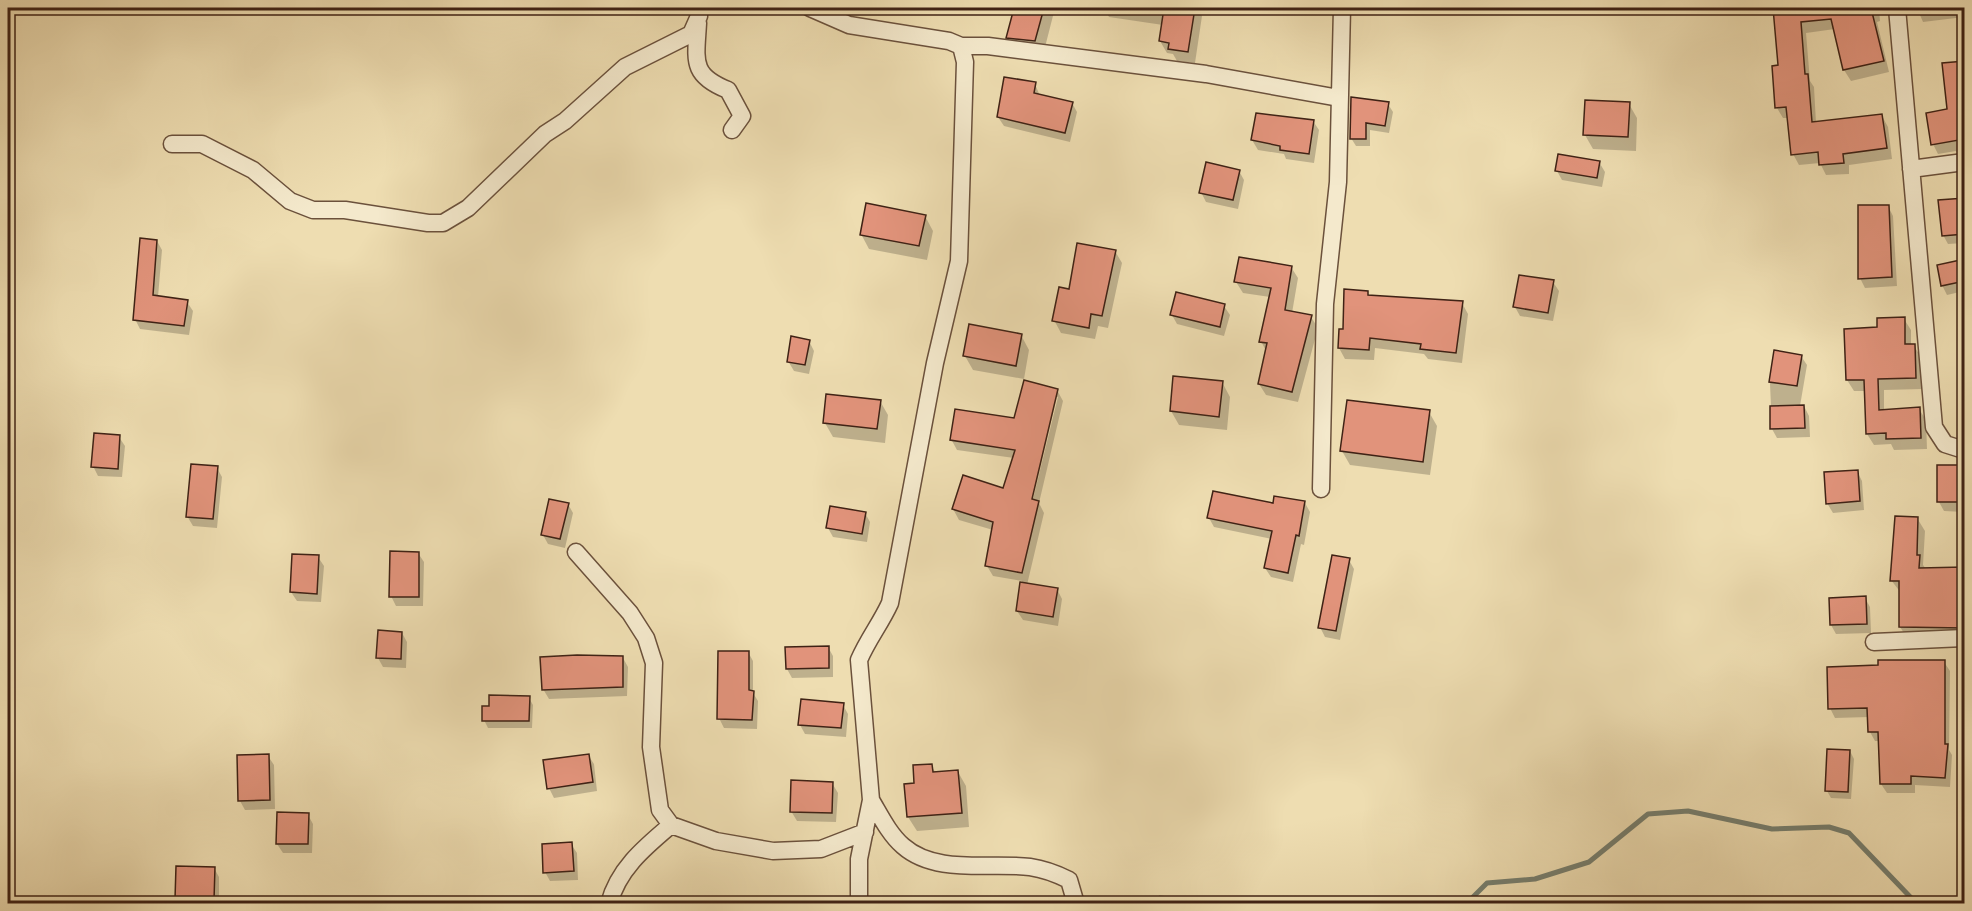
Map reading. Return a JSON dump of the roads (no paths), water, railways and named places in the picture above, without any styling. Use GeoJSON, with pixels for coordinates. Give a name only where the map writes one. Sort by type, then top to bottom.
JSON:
{"type":"FeatureCollection","features":[{"type":"Feature","properties":{"kind":"street"},"geometry":{"type":"LineString","coordinates":[[810,8],[849,25],[949,41],[961,46],[988,46],[1206,74],[1339,98]]}},
{"type":"Feature","properties":{"kind":"street"},"geometry":{"type":"LineString","coordinates":[[1321,489],[1325,304],[1338,182],[1342,8]]}},
{"type":"Feature","properties":{"kind":"street"},"geometry":{"type":"LineString","coordinates":[[1897,8],[1934,427],[1945,444],[1965,450]]}},
{"type":"Feature","properties":{"kind":"street"},"geometry":{"type":"LineString","coordinates":[[699,12],[697,52],[700,73],[710,83],[729,90],[738,103],[742,116],[732,130]]}},
{"type":"Feature","properties":{"kind":"street"},"geometry":{"type":"LineString","coordinates":[[172,144],[202,144],[253,170],[290,201],[313,210],[345,210],[428,224],[443,223],[468,208],[544,134],[565,121],[625,67],[691,34],[699,12]]}},
{"type":"Feature","properties":{"kind":"street"},"geometry":{"type":"LineString","coordinates":[[859,903],[859,859],[871,800],[859,660],[866,644],[880,627],[890,603],[930,386],[959,261],[966,62],[961,46]]}},
{"type":"Feature","properties":{"kind":"street"},"geometry":{"type":"LineString","coordinates":[[1911,169],[1965,162]]}},
{"type":"Feature","properties":{"kind":"street"},"geometry":{"type":"LineString","coordinates":[[576,552],[630,613],[646,638],[654,663],[651,747],[660,810],[671,825],[716,841],[773,851],[821,849],[865,832]]}},
{"type":"Feature","properties":{"kind":"street"},"geometry":{"type":"LineString","coordinates":[[1874,642],[1965,638]]}},
{"type":"Feature","properties":{"kind":"street"},"geometry":{"type":"LineString","coordinates":[[871,800],[903,846],[923,858],[954,864],[1032,867],[1052,872],[1069,880],[1076,903]]}},
{"type":"Feature","properties":{"kind":"street"},"geometry":{"type":"LineString","coordinates":[[609,903],[612,893],[636,854],[671,825]]}},
{"type":"Feature","properties":{"kind":"waterway"},"geometry":{"type":"LineString","coordinates":[[1466,904],[1487,883],[1535,879],[1589,862],[1648,814],[1688,811],[1772,829],[1829,827],[1849,833],[1917,904]]}}]}
